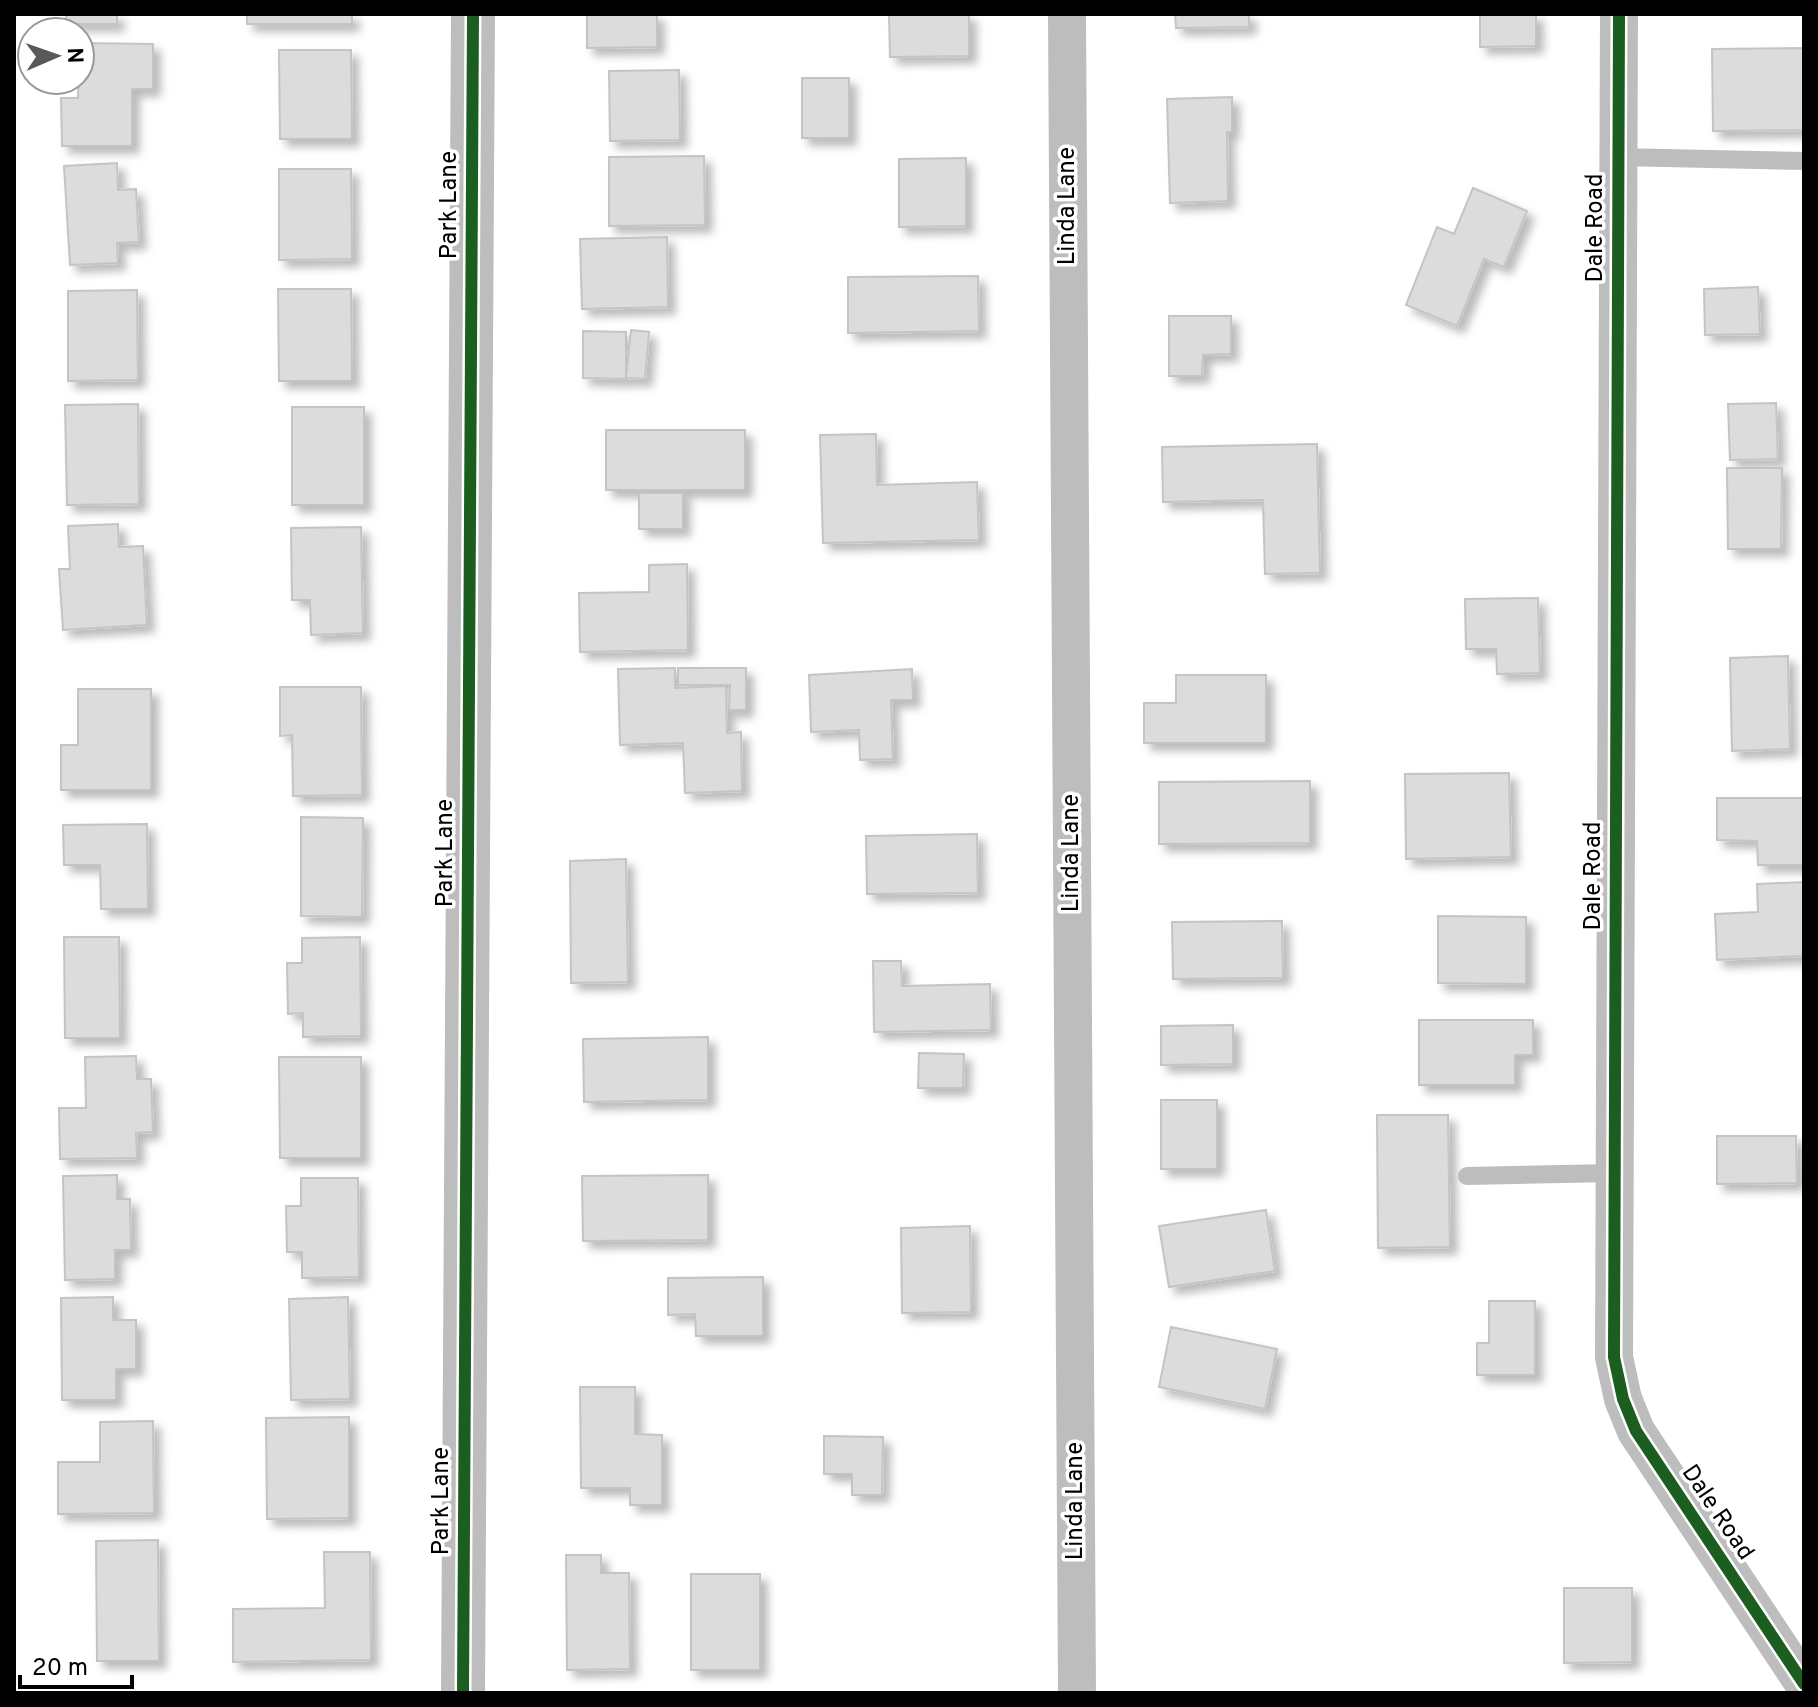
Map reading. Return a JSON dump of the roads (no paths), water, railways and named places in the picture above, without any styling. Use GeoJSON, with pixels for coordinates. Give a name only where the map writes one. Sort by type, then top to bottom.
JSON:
{"type":"FeatureCollection","features":[{"type":"Feature","properties":{"kind":"street","name":"Park Lane"},"geometry":{"type":"LineString","coordinates":[[463,1693],[473,14]]}},
{"type":"Feature","properties":{"kind":"street","name":"Linda Lane"},"geometry":{"type":"LineString","coordinates":[[1067,14],[1077,1693]]}},
{"type":"Feature","properties":{"kind":"street","name":"Dale Road"},"geometry":{"type":"LineString","coordinates":[[1619,14],[1614,1357],[1623,1399],[1636,1431],[1804,1684]]}},
{"type":"Feature","properties":{"kind":"lane"},"geometry":{"type":"LineString","coordinates":[[1618,157],[1804,161]]}},
{"type":"Feature","properties":{"kind":"lane"},"geometry":{"type":"LineString","coordinates":[[1467,1176],[1615,1173]]}}]}
